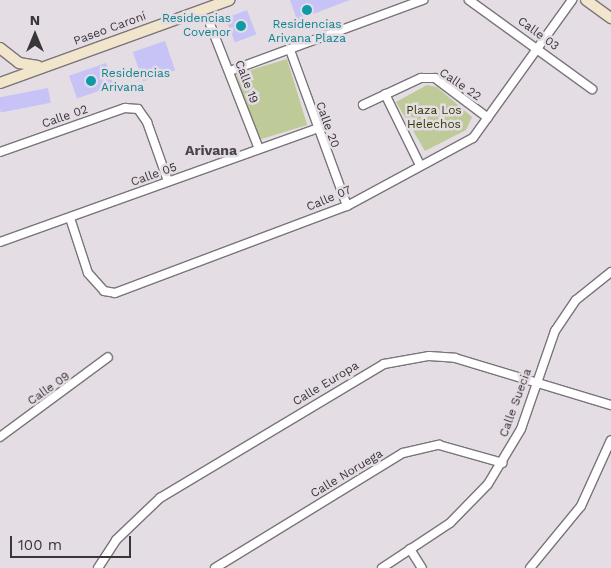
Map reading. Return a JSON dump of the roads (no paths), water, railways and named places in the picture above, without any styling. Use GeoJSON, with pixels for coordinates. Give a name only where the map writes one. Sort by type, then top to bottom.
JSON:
{"type":"FeatureCollection","features":[{"type":"Feature","properties":{"kind":"street","name":"Paseo Caroní"},"geometry":{"type":"LineString","coordinates":[[0,84],[44,66],[229,0]]}},
{"type":"Feature","properties":{"kind":"street"},"geometry":{"type":"LineString","coordinates":[[230,71],[423,0]]}},
{"type":"Feature","properties":{"kind":"street","name":"Calle 03"},"geometry":{"type":"LineString","coordinates":[[469,0],[541,49],[592,89]]}},
{"type":"Feature","properties":{"kind":"street","name":"Calle 07"},"geometry":{"type":"LineString","coordinates":[[70,218],[88,273],[104,291],[115,293],[347,206],[473,138],[541,49],[572,0]]}},
{"type":"Feature","properties":{"kind":"street"},"geometry":{"type":"LineString","coordinates":[[586,0],[611,18]]}},
{"type":"Feature","properties":{"kind":"street","name":"Calle 19"},"geometry":{"type":"LineString","coordinates":[[210,24],[259,149]]}},
{"type":"Feature","properties":{"kind":"street"},"geometry":{"type":"LineString","coordinates":[[0,48],[19,64],[44,66]]}},
{"type":"Feature","properties":{"kind":"street","name":"Calle 20"},"geometry":{"type":"LineString","coordinates":[[290,50],[316,129],[347,206]]}},
{"type":"Feature","properties":{"kind":"street","name":"Calle 22"},"geometry":{"type":"LineString","coordinates":[[363,105],[421,78],[435,78],[488,118]]}},
{"type":"Feature","properties":{"kind":"street"},"geometry":{"type":"LineString","coordinates":[[385,94],[420,165]]}},
{"type":"Feature","properties":{"kind":"street","name":"Calle 02"},"geometry":{"type":"LineString","coordinates":[[0,152],[125,108],[138,109],[147,122],[168,181]]}},
{"type":"Feature","properties":{"kind":"street","name":"Calle 05"},"geometry":{"type":"LineString","coordinates":[[0,242],[316,129]]}},
{"type":"Feature","properties":{"kind":"street","name":"Calle Suecia"},"geometry":{"type":"LineString","coordinates":[[382,568],[470,505],[503,463],[521,429],[536,380],[567,311],[611,272]]}},
{"type":"Feature","properties":{"kind":"street","name":"Calle Europa"},"geometry":{"type":"LineString","coordinates":[[98,568],[116,540],[160,498],[384,364],[429,356],[455,358],[536,380],[611,405]]}},
{"type":"Feature","properties":{"kind":"street","name":"Calle 09"},"geometry":{"type":"LineString","coordinates":[[0,437],[108,357]]}},
{"type":"Feature","properties":{"kind":"street"},"geometry":{"type":"LineString","coordinates":[[530,568],[581,506],[611,440]]}},
{"type":"Feature","properties":{"kind":"street","name":"Calle Noruega"},"geometry":{"type":"LineString","coordinates":[[214,568],[403,453],[439,445],[503,463]]}},
{"type":"Feature","properties":{"kind":"street"},"geometry":{"type":"LineString","coordinates":[[410,549],[422,568]]}},
{"type":"Feature","properties":{"kind":"place","name":"Residencias Arivana Plaza"},"geometry":{"type":"Point","coordinates":[307,10]}},
{"type":"Feature","properties":{"kind":"place","name":"Residencias Covenor"},"geometry":{"type":"Point","coordinates":[241,26]}},
{"type":"Feature","properties":{"kind":"place","name":"Residencias Arivana"},"geometry":{"type":"Point","coordinates":[91,81]}},
{"type":"Feature","properties":{"kind":"district","name":"Arivana"},"geometry":{"type":"Point","coordinates":[211,150]}},
{"type":"Feature","properties":{"kind":"park label","name":"Plaza Los Helechos"},"geometry":{"type":"Point","coordinates":[434,118]}}]}
